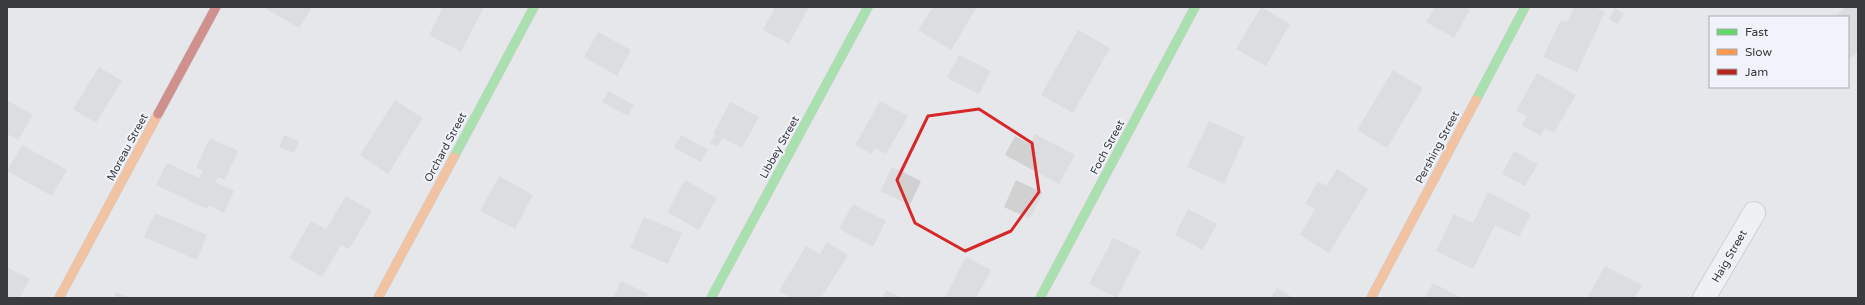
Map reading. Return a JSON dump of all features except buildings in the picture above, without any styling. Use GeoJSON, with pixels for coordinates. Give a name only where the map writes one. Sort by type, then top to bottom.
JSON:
{"type":"FeatureCollection","features":[{"type":"Feature","properties":{"kind":"street","name":"Moreau Street"},"geometry":{"type":"LineString","coordinates":[[59,298],[216,7]]}},
{"type":"Feature","properties":{"kind":"street","name":"Orchard Street"},"geometry":{"type":"LineString","coordinates":[[378,298],[534,7]]}},
{"type":"Feature","properties":{"kind":"street","name":"Libbey Street"},"geometry":{"type":"LineString","coordinates":[[711,298],[868,7]]}},
{"type":"Feature","properties":{"kind":"street","name":"Foch Street"},"geometry":{"type":"LineString","coordinates":[[1040,298],[1195,7]]}},
{"type":"Feature","properties":{"kind":"street","name":"Pershing Street"},"geometry":{"type":"LineString","coordinates":[[1371,298],[1525,7]]}},
{"type":"Feature","properties":{"kind":"street","name":"Haig Street"},"geometry":{"type":"LineString","coordinates":[[1704,298],[1754,213]]}},
{"type":"Feature","properties":{"kind":"highlighted area"},"geometry":{"type":"Polygon","coordinates":[[[979,109],[1032,143],[1039,192],[1011,231],[965,251],[915,223],[897,180],[928,116],[979,109]]]}},
{"type":"Feature","properties":{"kind":"traffic: fast"},"geometry":{"type":"LineString","coordinates":[[454,157],[534,7]]}},
{"type":"Feature","properties":{"kind":"traffic: fast"},"geometry":{"type":"LineString","coordinates":[[711,298],[868,7]]}},
{"type":"Feature","properties":{"kind":"traffic: fast"},"geometry":{"type":"LineString","coordinates":[[1040,298],[1195,7]]}},
{"type":"Feature","properties":{"kind":"traffic: fast"},"geometry":{"type":"LineString","coordinates":[[1476,100],[1525,7]]}},
{"type":"Feature","properties":{"kind":"traffic: slow"},"geometry":{"type":"LineString","coordinates":[[1371,298],[1476,100]]}},
{"type":"Feature","properties":{"kind":"traffic: slow"},"geometry":{"type":"LineString","coordinates":[[59,298],[158,114]]}},
{"type":"Feature","properties":{"kind":"traffic: slow"},"geometry":{"type":"LineString","coordinates":[[378,298],[454,157]]}},
{"type":"Feature","properties":{"kind":"traffic: jam"},"geometry":{"type":"LineString","coordinates":[[158,114],[216,7]]}}]}
